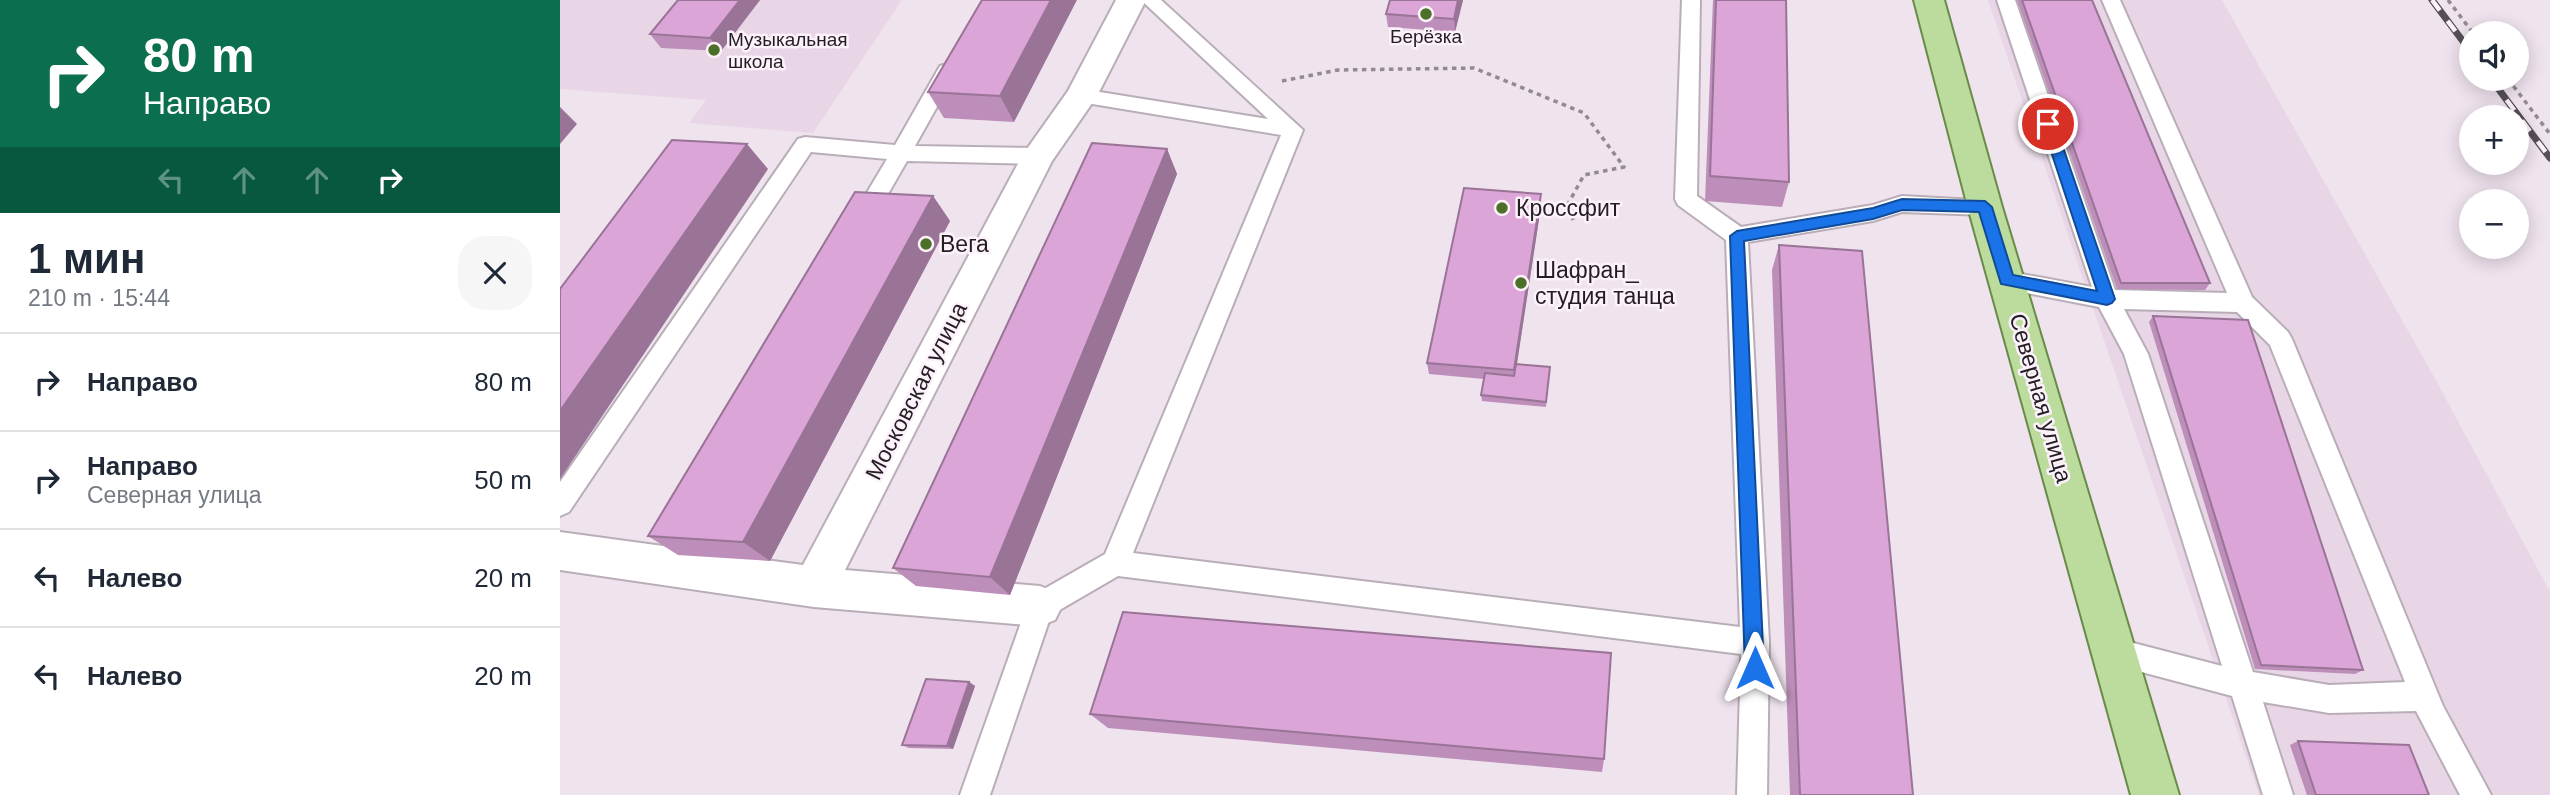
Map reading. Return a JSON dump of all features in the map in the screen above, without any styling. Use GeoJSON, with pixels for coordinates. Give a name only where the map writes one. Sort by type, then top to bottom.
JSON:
{"type":"FeatureCollection","features":[{"type":"Feature","properties":{"kind":"main road","name":"Северная улица"},"geometry":{"type":"LineString","coordinates":[[1929,0],[1985,207],[2155,795]]}},
{"type":"Feature","properties":{"kind":"street","name":"Московская улица"},"geometry":{"type":"LineString","coordinates":[[814,587],[1038,156],[1081,96],[1131,0]]}},
{"type":"Feature","properties":{"kind":"street"},"geometry":{"type":"LineString","coordinates":[[560,551],[662,552],[814,587],[1040,607]]}},
{"type":"Feature","properties":{"kind":"lane"},"geometry":{"type":"LineString","coordinates":[[1150,0],[1293,130]]}},
{"type":"Feature","properties":{"kind":"lane"},"geometry":{"type":"LineString","coordinates":[[1691,0],[1686,199],[1737,236],[1873,213],[1902,204],[1985,207]]}},
{"type":"Feature","properties":{"kind":"lane"},"geometry":{"type":"LineString","coordinates":[[2006,0],[2107,299],[2136,354],[2278,795]]}},
{"type":"Feature","properties":{"kind":"lane"},"geometry":{"type":"LineString","coordinates":[[2111,0],[2243,303],[2280,339],[2426,696],[2476,795]]}},
{"type":"Feature","properties":{"kind":"lane"},"geometry":{"type":"LineString","coordinates":[[852,235],[954,59]]}},
{"type":"Feature","properties":{"kind":"lane"},"geometry":{"type":"LineString","coordinates":[[1081,96],[1293,130]]}},
{"type":"Feature","properties":{"kind":"lane"},"geometry":{"type":"LineString","coordinates":[[975,795],[1040,607],[1115,563],[1293,130]]}},
{"type":"Feature","properties":{"kind":"lane"},"geometry":{"type":"LineString","coordinates":[[560,504],[805,144],[901,153],[1038,156]]}},
{"type":"Feature","properties":{"kind":"lane"},"geometry":{"type":"LineString","coordinates":[[1737,236],[1755,642],[1752,795]]}},
{"type":"Feature","properties":{"kind":"lane"},"geometry":{"type":"LineString","coordinates":[[2007,280],[2107,299],[2243,303]]}},
{"type":"Feature","properties":{"kind":"lane"},"geometry":{"type":"LineString","coordinates":[[1115,563],[1755,642]]}},
{"type":"Feature","properties":{"kind":"lane"},"geometry":{"type":"LineString","coordinates":[[2115,652],[2244,685],[2329,699],[2426,696]]}},
{"type":"Feature","properties":{"kind":"path"},"geometry":{"type":"LineString","coordinates":[[2448,0],[2464,21]]}},
{"type":"Feature","properties":{"kind":"path"},"geometry":{"type":"LineString","coordinates":[[1247,89],[1338,70],[1474,68],[1584,113],[1624,167],[1584,175],[1568,204],[1573,220]]}},
{"type":"Feature","properties":{"kind":"path"},"geometry":{"type":"LineString","coordinates":[[2517,91],[2550,134]]}},
{"type":"Feature","properties":{"kind":"shaded area","name":"Музыкальная школа"},"geometry":{"type":"Polygon","coordinates":[[[560,0],[902,0],[813,133],[689,123],[706,100],[560,89],[560,0]]]}},
{"type":"Feature","properties":{"kind":"shaded area"},"geometry":{"type":"Polygon","coordinates":[[[1988,0],[2222,0],[2433,375],[2550,592],[2550,795],[2259,795],[1988,0]]]}},
{"type":"Feature","properties":{"kind":"building"},"geometry":{"type":"Polygon","coordinates":[[[678,0],[740,0],[710,38],[650,34],[678,0]]]}},
{"type":"Feature","properties":{"kind":"building"},"geometry":{"type":"Polygon","coordinates":[[[982,0],[1051,0],[1000,96],[928,92],[982,0]]]}},
{"type":"Feature","properties":{"kind":"building"},"geometry":{"type":"Polygon","coordinates":[[[1390,0],[1458,0],[1454,19],[1386,14],[1390,0]]]}},
{"type":"Feature","properties":{"kind":"building"},"geometry":{"type":"Polygon","coordinates":[[[1716,0],[1786,0],[1789,182],[1710,176],[1716,0]]]}},
{"type":"Feature","properties":{"kind":"building"},"geometry":{"type":"Polygon","coordinates":[[[2022,0],[2092,0],[2210,283],[2121,283],[2022,0]]]}},
{"type":"Feature","properties":{"kind":"building"},"geometry":{"type":"Polygon","coordinates":[[[672,140],[747,144],[560,411],[560,289],[672,140]]]}},
{"type":"Feature","properties":{"kind":"building"},"geometry":{"type":"Polygon","coordinates":[[[1092,143],[1167,149],[990,577],[893,568],[1092,143]]]}},
{"type":"Feature","properties":{"kind":"building"},"geometry":{"type":"Polygon","coordinates":[[[1464,188],[1541,194],[1514,370],[1427,363],[1464,188]]]}},
{"type":"Feature","properties":{"kind":"building"},"geometry":{"type":"Polygon","coordinates":[[[855,192],[933,196],[743,542],[648,536],[855,192]]]}},
{"type":"Feature","properties":{"kind":"building"},"geometry":{"type":"Polygon","coordinates":[[[1779,245],[1862,251],[1913,795],[1800,795],[1779,245]]]}},
{"type":"Feature","properties":{"kind":"building"},"geometry":{"type":"Polygon","coordinates":[[[2153,316],[2248,320],[2363,670],[2261,665],[2153,316]]]}},
{"type":"Feature","properties":{"kind":"building"},"geometry":{"type":"Polygon","coordinates":[[[1516,364],[1550,367],[1546,402],[1481,395],[1485,373],[1514,376],[1516,364]]]}},
{"type":"Feature","properties":{"kind":"building"},"geometry":{"type":"Polygon","coordinates":[[[1123,612],[1611,653],[1604,759],[1090,714],[1123,612]]]}},
{"type":"Feature","properties":{"kind":"building"},"geometry":{"type":"Polygon","coordinates":[[[926,679],[969,682],[947,746],[902,745],[926,679]]]}},
{"type":"Feature","properties":{"kind":"building"},"geometry":{"type":"Polygon","coordinates":[[[2298,741],[2409,745],[2429,795],[2316,795],[2298,741]]]}},
{"type":"Feature","properties":{"kind":"railway"},"geometry":{"type":"LineString","coordinates":[[2432,0],[2459,36]]}},
{"type":"Feature","properties":{"kind":"railway"},"geometry":{"type":"LineString","coordinates":[[2500,91],[2550,158]]}},
{"type":"Feature","properties":{"kind":"place","name":"Берёзка"},"geometry":{"type":"Point","coordinates":[1426,14]}},
{"type":"Feature","properties":{"kind":"place","name":"Музыкальная школа"},"geometry":{"type":"Point","coordinates":[714,50]}},
{"type":"Feature","properties":{"kind":"place","name":"Кроссфит"},"geometry":{"type":"Point","coordinates":[1502,208]}},
{"type":"Feature","properties":{"kind":"place","name":"Вега"},"geometry":{"type":"Point","coordinates":[926,244]}},
{"type":"Feature","properties":{"kind":"place","name":"Шафран_ студия танца"},"geometry":{"type":"Point","coordinates":[1521,283]}},
{"type":"Feature","properties":{"kind":"route"},"geometry":{"type":"LineString","coordinates":[[1755,668],[1737,236],[1873,213],[1902,204],[1985,207],[2007,280],[2107,299],[2048,124]]}}]}
